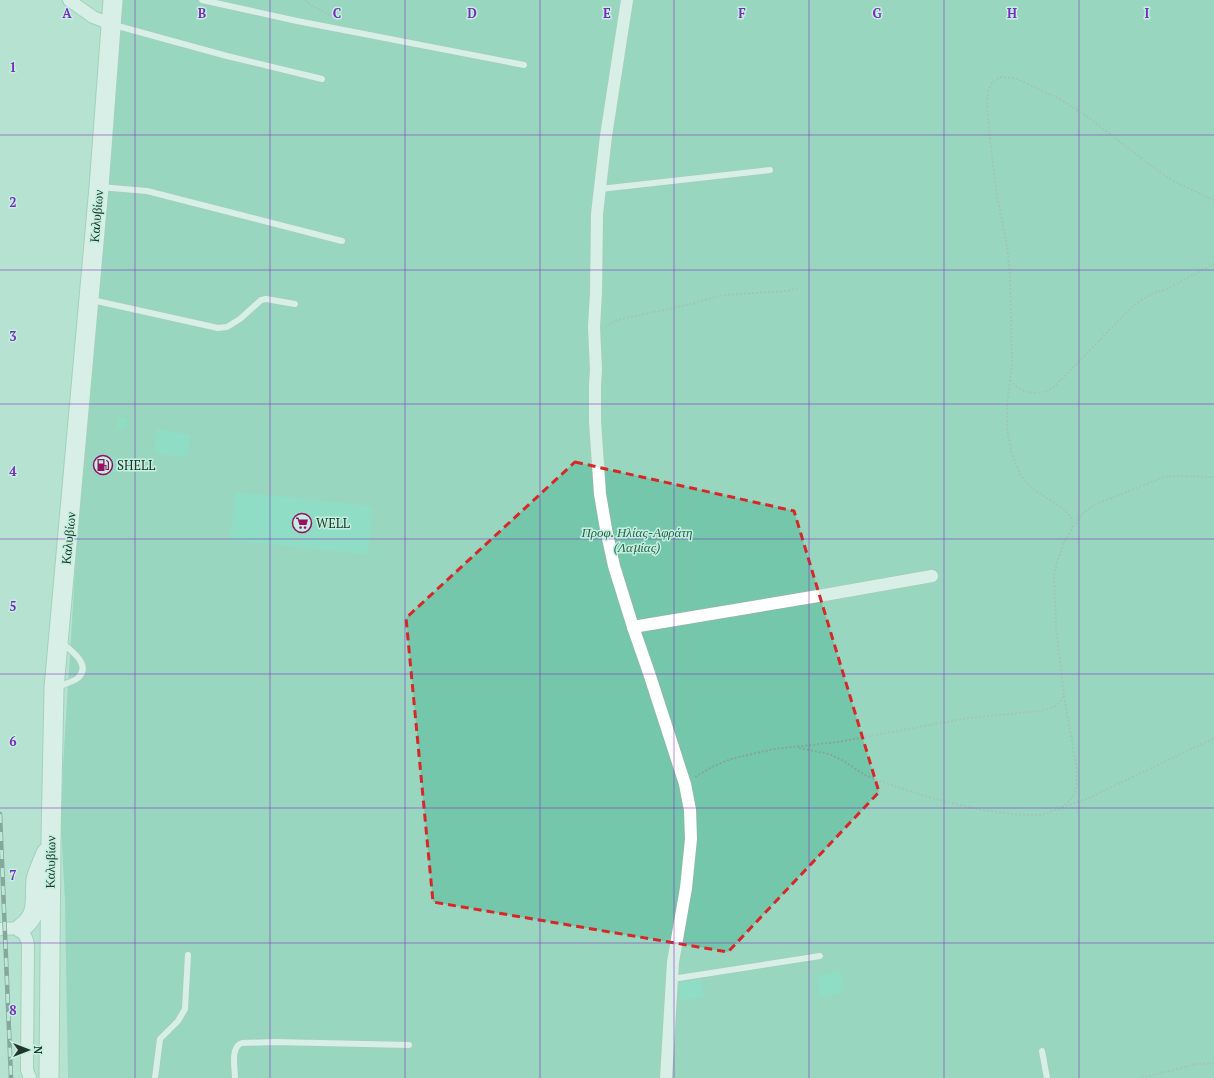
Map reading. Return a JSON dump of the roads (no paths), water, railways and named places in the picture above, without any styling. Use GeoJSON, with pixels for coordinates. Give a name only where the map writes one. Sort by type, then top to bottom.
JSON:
{"type":"FeatureCollection","features":[{"type":"Feature","properties":{"kind":"main road","name":"Καλυβίων"},"geometry":{"type":"LineString","coordinates":[[49,1078],[54,688],[99,187],[113,0]]}},
{"type":"Feature","properties":{"kind":"main road"},"geometry":{"type":"LineString","coordinates":[[21,928],[32,918],[36,900],[36,879],[51,838]]}},
{"type":"Feature","properties":{"kind":"street"},"geometry":{"type":"LineString","coordinates":[[69,0],[94,17],[111,24]]}},
{"type":"Feature","properties":{"kind":"street"},"geometry":{"type":"LineString","coordinates":[[627,0],[606,136],[596,232],[595,421],[600,494],[614,566],[632,627],[649,672],[685,784],[690,810],[691,839],[686,888],[676,944],[672,979],[666,1078]]}},
{"type":"Feature","properties":{"kind":"street"},"geometry":{"type":"LineString","coordinates":[[632,627],[932,576]]}},
{"type":"Feature","properties":{"kind":"street"},"geometry":{"type":"LineString","coordinates":[[0,928],[21,928],[27,940],[27,1070],[30,1078]]}},
{"type":"Feature","properties":{"kind":"lane"},"geometry":{"type":"LineString","coordinates":[[202,0],[338,29],[524,65]]}},
{"type":"Feature","properties":{"kind":"lane"},"geometry":{"type":"LineString","coordinates":[[111,24],[227,56],[322,78]]}},
{"type":"Feature","properties":{"kind":"lane"},"geometry":{"type":"LineString","coordinates":[[600,189],[770,170]]}},
{"type":"Feature","properties":{"kind":"lane"},"geometry":{"type":"LineString","coordinates":[[99,187],[147,192],[342,242]]}},
{"type":"Feature","properties":{"kind":"lane"},"geometry":{"type":"LineString","coordinates":[[88,299],[218,328],[227,327],[240,319],[261,300],[266,299],[295,304]]}},
{"type":"Feature","properties":{"kind":"lane"},"geometry":{"type":"LineString","coordinates":[[54,688],[78,678],[82,672],[83,664],[80,658],[58,638]]}},
{"type":"Feature","properties":{"kind":"lane"},"geometry":{"type":"LineString","coordinates":[[155,1078],[160,1039],[178,1021],[185,1009],[188,955]]}},
{"type":"Feature","properties":{"kind":"lane"},"geometry":{"type":"LineString","coordinates":[[672,979],[820,956]]}},
{"type":"Feature","properties":{"kind":"lane"},"geometry":{"type":"LineString","coordinates":[[235,1078],[235,1050],[240,1044],[275,1042],[409,1044]]}},
{"type":"Feature","properties":{"kind":"lane"},"geometry":{"type":"LineString","coordinates":[[1042,1050],[1047,1078]]}},
{"type":"Feature","properties":{"kind":"railway"},"geometry":{"type":"LineString","coordinates":[[0,814],[11,1078]]}},
{"type":"Feature","properties":{"kind":"place","name":"SHELL"},"geometry":{"type":"Point","coordinates":[103,465]}},
{"type":"Feature","properties":{"kind":"place","name":"WELL"},"geometry":{"type":"Point","coordinates":[302,523]}},
{"type":"Feature","properties":{"kind":"park label","name":"Προφ. Ηλίας-Αφράτη (Λαμίας)"},"geometry":{"type":"Point","coordinates":[637,540]}}]}
